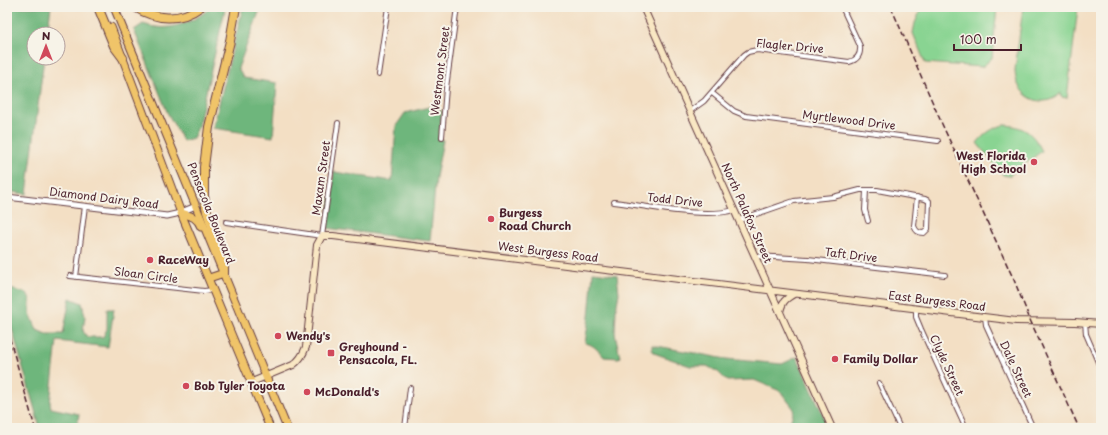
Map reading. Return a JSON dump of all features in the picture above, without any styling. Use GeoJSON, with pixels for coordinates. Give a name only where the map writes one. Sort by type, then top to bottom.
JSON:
{"type":"FeatureCollection","features":[{"type":"Feature","properties":{"kind":"highway"},"geometry":{"type":"LineString","coordinates":[[98,7],[114,46],[123,58]]}},
{"type":"Feature","properties":{"kind":"highway"},"geometry":{"type":"LineString","coordinates":[[135,7],[157,17],[172,18],[185,15],[200,7]]}},
{"type":"Feature","properties":{"kind":"highway"},"geometry":{"type":"LineString","coordinates":[[222,274],[224,264],[207,212],[204,190],[204,167],[209,127],[230,41],[236,7]]}},
{"type":"Feature","properties":{"kind":"main road"},"geometry":{"type":"LineString","coordinates":[[102,7],[123,58],[181,212],[270,428]]}},
{"type":"Feature","properties":{"kind":"main road","name":"Pensacola Boulevard"},"geometry":{"type":"LineString","coordinates":[[114,7],[196,206],[222,274],[239,310],[287,428]]}},
{"type":"Feature","properties":{"kind":"main road","name":"North Palafox Street"},"geometry":{"type":"LineString","coordinates":[[643,7],[832,428]]}},
{"type":"Feature","properties":{"kind":"main road"},"geometry":{"type":"LineString","coordinates":[[181,212],[193,216],[198,220],[222,274],[209,278]]}},
{"type":"Feature","properties":{"kind":"main road"},"geometry":{"type":"LineString","coordinates":[[252,382],[293,365],[298,362],[304,353],[306,347],[317,245],[322,236]]}},
{"type":"Feature","properties":{"kind":"main road","name":"West Burgess Road"},"geometry":{"type":"LineString","coordinates":[[322,236],[333,236],[545,262],[770,291]]}},
{"type":"Feature","properties":{"kind":"main road","name":"East Burgess Road"},"geometry":{"type":"LineString","coordinates":[[770,291],[1031,322],[1085,322],[1101,324]]}},
{"type":"Feature","properties":{"kind":"main road"},"geometry":{"type":"LineString","coordinates":[[780,312],[781,306],[785,300],[795,294]]}},
{"type":"Feature","properties":{"kind":"street"},"geometry":{"type":"LineString","coordinates":[[378,75],[388,7]]}},
{"type":"Feature","properties":{"kind":"street","name":"Westmont Street"},"geometry":{"type":"LineString","coordinates":[[442,137],[446,88],[457,7]]}},
{"type":"Feature","properties":{"kind":"street","name":"Flagler Drive"},"geometry":{"type":"LineString","coordinates":[[690,111],[704,101],[744,55],[752,50],[849,62],[856,59],[860,53],[860,46],[842,7]]}},
{"type":"Feature","properties":{"kind":"street","name":"Myrtlewood Drive"},"geometry":{"type":"LineString","coordinates":[[712,92],[734,111],[740,114],[759,118],[938,141]]}},
{"type":"Feature","properties":{"kind":"street","name":"Maxam Street"},"geometry":{"type":"LineString","coordinates":[[322,236],[338,122]]}},
{"type":"Feature","properties":{"kind":"street"},"geometry":{"type":"LineString","coordinates":[[738,220],[794,201],[833,197],[860,190],[877,190],[917,197],[929,201],[928,229],[924,233],[919,233],[914,226],[917,197]]}},
{"type":"Feature","properties":{"kind":"street"},"geometry":{"type":"LineString","coordinates":[[866,190],[864,210],[868,221]]}},
{"type":"Feature","properties":{"kind":"street","name":"Diamond Dairy Road"},"geometry":{"type":"LineString","coordinates":[[7,197],[167,216],[196,206]]}},
{"type":"Feature","properties":{"kind":"street","name":"Todd Drive"},"geometry":{"type":"LineString","coordinates":[[614,202],[693,212],[721,213],[734,210]]}},
{"type":"Feature","properties":{"kind":"street"},"geometry":{"type":"LineString","coordinates":[[76,277],[85,206]]}},
{"type":"Feature","properties":{"kind":"street","name":"West Burgess Road"},"geometry":{"type":"LineString","coordinates":[[226,222],[322,236]]}},
{"type":"Feature","properties":{"kind":"street","name":"Taft Drive"},"geometry":{"type":"LineString","coordinates":[[755,256],[808,259],[944,275]]}},
{"type":"Feature","properties":{"kind":"street","name":"Sloan Circle"},"geometry":{"type":"LineString","coordinates":[[70,276],[204,291],[214,290]]}},
{"type":"Feature","properties":{"kind":"street","name":"Clyde Street"},"geometry":{"type":"LineString","coordinates":[[916,309],[916,317],[921,329],[966,428]]}},
{"type":"Feature","properties":{"kind":"street","name":"Dale Street"},"geometry":{"type":"LineString","coordinates":[[985,317],[986,325],[1033,428]]}},
{"type":"Feature","properties":{"kind":"street"},"geometry":{"type":"LineString","coordinates":[[1085,322],[1086,334],[1101,368]]}},
{"type":"Feature","properties":{"kind":"street"},"geometry":{"type":"LineString","coordinates":[[879,383],[900,428]]}},
{"type":"Feature","properties":{"kind":"street"},"geometry":{"type":"LineString","coordinates":[[405,428],[410,388]]}},
{"type":"Feature","properties":{"kind":"green space"},"geometry":{"type":"Polygon","coordinates":[[[7,7],[51,7],[48,26],[26,26],[26,66],[43,66],[27,194],[11,192],[12,174],[7,173],[7,42],[9,18],[7,17],[7,7]]]}},
{"type":"Feature","properties":{"kind":"green space"},"geometry":{"type":"Polygon","coordinates":[[[210,7],[225,7],[224,14],[198,127],[193,138],[183,141],[168,114],[134,30],[143,24],[163,28],[185,23],[193,20],[210,7]]]}},
{"type":"Feature","properties":{"kind":"green space"},"geometry":{"type":"Polygon","coordinates":[[[243,7],[261,7],[238,68],[244,78],[277,83],[273,137],[213,128],[243,7]]]}},
{"type":"Feature","properties":{"kind":"green space"},"geometry":{"type":"Polygon","coordinates":[[[922,7],[997,7],[992,58],[982,67],[925,63],[913,33],[915,23],[922,7]]]}},
{"type":"Feature","properties":{"kind":"green space"},"geometry":{"type":"Polygon","coordinates":[[[1023,7],[1078,7],[1067,98],[1061,97],[1061,93],[1045,101],[1038,101],[1030,98],[1019,87],[1015,70],[1023,7]]]}},
{"type":"Feature","properties":{"kind":"green space"},"geometry":{"type":"Polygon","coordinates":[[[429,107],[442,111],[439,139],[443,140],[436,177],[430,241],[326,228],[334,172],[392,181],[396,126],[405,113],[429,107]]]}},
{"type":"Feature","properties":{"kind":"green space"},"geometry":{"type":"Polygon","coordinates":[[[1004,125],[1017,127],[1027,132],[1035,139],[1042,151],[1009,176],[1003,175],[977,143],[989,131],[1004,125]]]}},
{"type":"Feature","properties":{"kind":"green space"},"geometry":{"type":"Polygon","coordinates":[[[593,272],[617,275],[619,293],[616,310],[615,333],[619,358],[604,357],[593,346],[585,343],[593,272]]]}},
{"type":"Feature","properties":{"kind":"green space"},"geometry":{"type":"Polygon","coordinates":[[[7,279],[10,289],[26,293],[30,298],[30,313],[37,330],[46,334],[63,334],[70,298],[82,303],[85,316],[83,331],[87,337],[103,337],[107,329],[107,309],[114,309],[108,347],[57,341],[50,403],[51,408],[79,414],[77,428],[40,428],[7,311],[7,279]]]}},
{"type":"Feature","properties":{"kind":"green space"},"geometry":{"type":"Polygon","coordinates":[[[652,345],[726,359],[782,364],[797,357],[829,428],[780,428],[791,420],[794,409],[780,391],[754,380],[727,381],[718,372],[707,366],[690,366],[654,353],[652,345]]]}},
{"type":"Feature","properties":{"kind":"railway"},"geometry":{"type":"LineString","coordinates":[[891,7],[1079,428]]}},
{"type":"Feature","properties":{"kind":"railway"},"geometry":{"type":"LineString","coordinates":[[7,329],[35,428]]}},
{"type":"Feature","properties":{"kind":"place","name":"West Florida High School"},"geometry":{"type":"Point","coordinates":[1034,162]}},
{"type":"Feature","properties":{"kind":"place","name":"Burgess Road Church"},"geometry":{"type":"Point","coordinates":[491,219]}},
{"type":"Feature","properties":{"kind":"place","name":"RaceWay"},"geometry":{"type":"Point","coordinates":[150,260]}},
{"type":"Feature","properties":{"kind":"place","name":"Wendy's"},"geometry":{"type":"Point","coordinates":[278,336]}},
{"type":"Feature","properties":{"kind":"place","name":"Greyhound - Pensacola, FL."},"geometry":{"type":"Point","coordinates":[331,353]}},
{"type":"Feature","properties":{"kind":"place","name":"Family Dollar"},"geometry":{"type":"Point","coordinates":[835,359]}},
{"type":"Feature","properties":{"kind":"place","name":"Bob Tyler Toyota"},"geometry":{"type":"Point","coordinates":[186,386]}},
{"type":"Feature","properties":{"kind":"place","name":"McDonald's"},"geometry":{"type":"Point","coordinates":[307,392]}}]}
